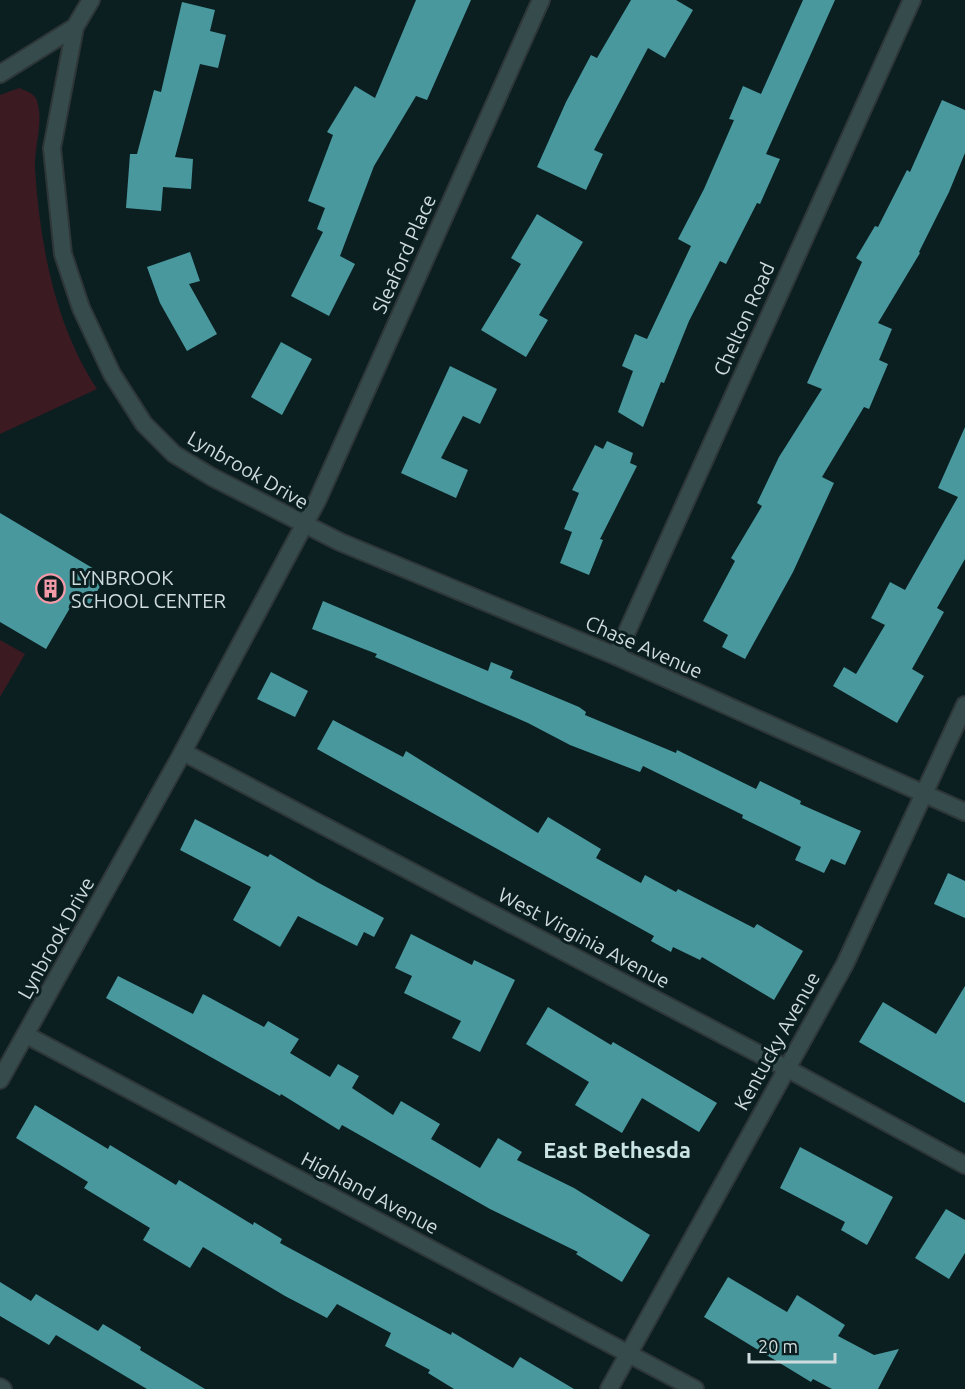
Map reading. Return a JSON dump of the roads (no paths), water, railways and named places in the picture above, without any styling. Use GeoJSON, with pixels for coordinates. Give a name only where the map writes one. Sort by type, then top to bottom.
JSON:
{"type":"FeatureCollection","features":[{"type":"Feature","properties":{"kind":"street","name":"Lynbrook Drive"},"geometry":{"type":"LineString","coordinates":[[0,1080],[183,752],[305,525],[212,477],[174,454],[144,424],[112,374],[81,308],[63,254],[52,148],[75,27],[91,0]]}},
{"type":"Feature","properties":{"kind":"street","name":"Sleaford Place"},"geometry":{"type":"LineString","coordinates":[[305,525],[540,0]]}},
{"type":"Feature","properties":{"kind":"street","name":"Chelton Road"},"geometry":{"type":"LineString","coordinates":[[616,656],[912,0]]}},
{"type":"Feature","properties":{"kind":"street"},"geometry":{"type":"LineString","coordinates":[[0,75],[75,27]]}},
{"type":"Feature","properties":{"kind":"street","name":"Chase Avenue"},"geometry":{"type":"LineString","coordinates":[[305,525],[339,542],[616,656],[965,812]]}},
{"type":"Feature","properties":{"kind":"street","name":"Kentucky Avenue"},"geometry":{"type":"LineString","coordinates":[[609,1389],[845,964],[965,705]]}},
{"type":"Feature","properties":{"kind":"street","name":"West Virginia Avenue"},"geometry":{"type":"LineString","coordinates":[[183,752],[786,1068],[965,1165]]}},
{"type":"Feature","properties":{"kind":"street","name":"Highland Avenue"},"geometry":{"type":"LineString","coordinates":[[26,1035],[695,1389]]}},
{"type":"Feature","properties":{"kind":"place","name":"LYNBROOK SCHOOL CENTER"},"geometry":{"type":"Point","coordinates":[50,589]}},
{"type":"Feature","properties":{"kind":"district","name":"East Bethesda"},"geometry":{"type":"Point","coordinates":[617,1150]}}]}
